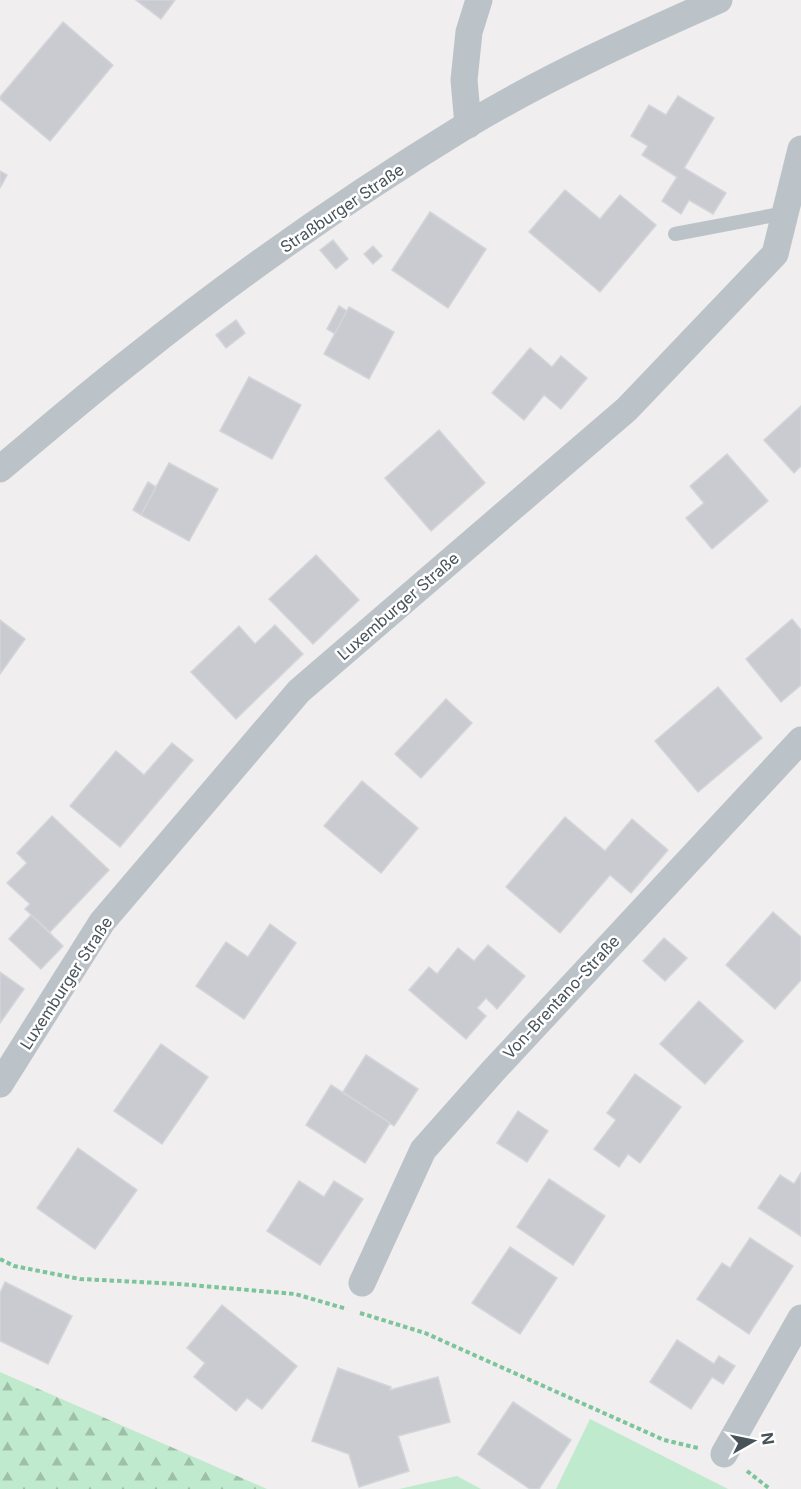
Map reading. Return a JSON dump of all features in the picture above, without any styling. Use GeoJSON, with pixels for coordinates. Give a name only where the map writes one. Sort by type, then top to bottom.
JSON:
{"type":"FeatureCollection","features":[{"type":"Feature","properties":{"kind":"street"},"geometry":{"type":"LineString","coordinates":[[468,125],[464,80],[469,32],[480,0]]}},
{"type":"Feature","properties":{"kind":"street","name":"Straßburger Straße"},"geometry":{"type":"LineString","coordinates":[[0,469],[132,359],[197,309],[328,215],[468,125],[563,73],[719,0]]}},
{"type":"Feature","properties":{"kind":"street","name":"Luxemburger Straße"},"geometry":{"type":"LineString","coordinates":[[0,1084],[102,922],[299,691],[627,409],[775,254],[801,149]]}},
{"type":"Feature","properties":{"kind":"street","name":"Von-Brentano-Straße"},"geometry":{"type":"LineString","coordinates":[[363,1283],[423,1150],[493,1071],[801,740]]}},
{"type":"Feature","properties":{"kind":"street"},"geometry":{"type":"LineString","coordinates":[[724,1454],[801,1318]]}},
{"type":"Feature","properties":{"kind":"lane"},"geometry":{"type":"LineString","coordinates":[[675,234],[784,213]]}},
{"type":"Feature","properties":{"kind":"path"},"geometry":{"type":"LineString","coordinates":[[0,1259],[14,1266],[80,1279],[295,1293],[425,1333],[664,1440],[724,1454]]}},
{"type":"Feature","properties":{"kind":"green space"},"geometry":{"type":"Polygon","coordinates":[[[0,1372],[267,1489],[0,1489],[0,1372]]]}},
{"type":"Feature","properties":{"kind":"green space"},"geometry":{"type":"Polygon","coordinates":[[[590,1419],[728,1489],[556,1489],[590,1419]]]}},
{"type":"Feature","properties":{"kind":"green space"},"geometry":{"type":"Polygon","coordinates":[[[457,1476],[481,1489],[399,1489],[457,1476]]]}},
{"type":"Feature","properties":{"kind":"building"},"geometry":{"type":"Polygon","coordinates":[[[136,0],[175,0],[161,19],[136,0]]]}},
{"type":"Feature","properties":{"kind":"building"},"geometry":{"type":"Polygon","coordinates":[[[63,22],[113,65],[50,141],[0,97],[63,22]]]}},
{"type":"Feature","properties":{"kind":"building"},"geometry":{"type":"Polygon","coordinates":[[[678,96],[714,118],[684,168],[726,193],[713,214],[689,200],[681,214],[662,201],[677,177],[642,155],[648,146],[631,136],[649,105],[666,115],[678,96]]]}},
{"type":"Feature","properties":{"kind":"building"},"geometry":{"type":"Polygon","coordinates":[[[0,171],[7,175],[0,188],[0,171]]]}},
{"type":"Feature","properties":{"kind":"building"},"geometry":{"type":"Polygon","coordinates":[[[565,190],[600,219],[620,195],[656,225],[600,292],[529,232],[565,190]]]}},
{"type":"Feature","properties":{"kind":"building"},"geometry":{"type":"Polygon","coordinates":[[[430,212],[486,249],[448,308],[392,270],[430,212]]]}},
{"type":"Feature","properties":{"kind":"building"},"geometry":{"type":"Polygon","coordinates":[[[333,240],[348,259],[336,269],[320,250],[333,240]]]}},
{"type":"Feature","properties":{"kind":"building"},"geometry":{"type":"Polygon","coordinates":[[[373,246],[382,256],[373,264],[364,254],[373,246]]]}},
{"type":"Feature","properties":{"kind":"building"},"geometry":{"type":"Polygon","coordinates":[[[339,306],[347,311],[335,334],[327,329],[339,306]]]}},
{"type":"Feature","properties":{"kind":"building"},"geometry":{"type":"Polygon","coordinates":[[[349,307],[394,332],[369,379],[324,354],[349,307]]]}},
{"type":"Feature","properties":{"kind":"building"},"geometry":{"type":"Polygon","coordinates":[[[236,320],[245,333],[226,348],[216,335],[236,320]]]}},
{"type":"Feature","properties":{"kind":"building"},"geometry":{"type":"Polygon","coordinates":[[[530,348],[552,367],[561,356],[587,378],[561,409],[544,395],[524,420],[492,393],[530,348]]]}},
{"type":"Feature","properties":{"kind":"building"},"geometry":{"type":"Polygon","coordinates":[[[249,377],[301,405],[272,459],[220,431],[249,377]]]}},
{"type":"Feature","properties":{"kind":"building"},"geometry":{"type":"Polygon","coordinates":[[[801,406],[801,466],[794,473],[764,440],[801,406]]]}},
{"type":"Feature","properties":{"kind":"building"},"geometry":{"type":"Polygon","coordinates":[[[439,430],[485,483],[431,531],[385,478],[439,430]]]}},
{"type":"Feature","properties":{"kind":"building"},"geometry":{"type":"Polygon","coordinates":[[[727,454],[768,501],[712,549],[686,518],[704,503],[690,486],[727,454]]]}},
{"type":"Feature","properties":{"kind":"building"},"geometry":{"type":"Polygon","coordinates":[[[169,463],[218,489],[189,541],[141,515],[169,463]]]}},
{"type":"Feature","properties":{"kind":"building"},"geometry":{"type":"Polygon","coordinates":[[[148,482],[156,487],[141,515],[133,510],[148,482]]]}},
{"type":"Feature","properties":{"kind":"building"},"geometry":{"type":"Polygon","coordinates":[[[316,555],[359,600],[313,644],[269,599],[316,555]]]}},
{"type":"Feature","properties":{"kind":"building"},"geometry":{"type":"Polygon","coordinates":[[[792,619],[801,630],[801,685],[781,702],[746,659],[792,619]]]}},
{"type":"Feature","properties":{"kind":"building"},"geometry":{"type":"Polygon","coordinates":[[[0,620],[25,639],[0,674],[0,620]]]}},
{"type":"Feature","properties":{"kind":"building"},"geometry":{"type":"Polygon","coordinates":[[[275,625],[303,654],[236,719],[191,672],[239,626],[255,644],[275,625]]]}},
{"type":"Feature","properties":{"kind":"building"},"geometry":{"type":"Polygon","coordinates":[[[718,687],[762,738],[698,792],[655,741],[718,687]]]}},
{"type":"Feature","properties":{"kind":"building"},"geometry":{"type":"Polygon","coordinates":[[[446,699],[472,723],[421,778],[395,754],[446,699]]]}},
{"type":"Feature","properties":{"kind":"building"},"geometry":{"type":"Polygon","coordinates":[[[172,743],[193,760],[120,847],[70,806],[116,751],[144,775],[172,743]]]}},
{"type":"Feature","properties":{"kind":"building"},"geometry":{"type":"Polygon","coordinates":[[[362,781],[418,828],[381,873],[324,826],[362,781]]]}},
{"type":"Feature","properties":{"kind":"building"},"geometry":{"type":"Polygon","coordinates":[[[52,816],[109,870],[50,932],[25,909],[30,904],[7,883],[27,863],[17,853],[52,816]]]}},
{"type":"Feature","properties":{"kind":"building"},"geometry":{"type":"Polygon","coordinates":[[[565,817],[605,851],[632,819],[668,850],[631,893],[610,875],[560,933],[506,887],[565,817]]]}},
{"type":"Feature","properties":{"kind":"building"},"geometry":{"type":"Polygon","coordinates":[[[773,912],[801,937],[801,980],[775,1009],[726,965],[773,912]]]}},
{"type":"Feature","properties":{"kind":"building"},"geometry":{"type":"Polygon","coordinates":[[[31,915],[63,946],[41,969],[9,939],[31,915]]]}},
{"type":"Feature","properties":{"kind":"building"},"geometry":{"type":"Polygon","coordinates":[[[270,924],[296,943],[244,1019],[196,986],[226,942],[248,957],[270,924]]]}},
{"type":"Feature","properties":{"kind":"building"},"geometry":{"type":"Polygon","coordinates":[[[664,938],[687,958],[665,981],[643,961],[664,938]]]}},
{"type":"Feature","properties":{"kind":"building"},"geometry":{"type":"Polygon","coordinates":[[[488,945],[525,976],[497,1009],[486,998],[477,1008],[486,1016],[466,1039],[409,990],[429,967],[437,974],[458,948],[474,961],[488,945]]]}},
{"type":"Feature","properties":{"kind":"building"},"geometry":{"type":"Polygon","coordinates":[[[0,972],[24,989],[0,1023],[0,972]]]}},
{"type":"Feature","properties":{"kind":"building"},"geometry":{"type":"Polygon","coordinates":[[[699,1001],[743,1041],[705,1084],[660,1044],[699,1001]]]}},
{"type":"Feature","properties":{"kind":"building"},"geometry":{"type":"Polygon","coordinates":[[[161,1044],[208,1077],[162,1144],[114,1111],[161,1044]]]}},
{"type":"Feature","properties":{"kind":"building"},"geometry":{"type":"Polygon","coordinates":[[[366,1055],[418,1089],[394,1126],[343,1092],[366,1055]]]}},
{"type":"Feature","properties":{"kind":"building"},"geometry":{"type":"Polygon","coordinates":[[[635,1074],[681,1107],[640,1163],[628,1154],[619,1167],[594,1149],[616,1120],[607,1113],[635,1074]]]}},
{"type":"Feature","properties":{"kind":"building"},"geometry":{"type":"Polygon","coordinates":[[[331,1085],[390,1123],[365,1163],[306,1125],[331,1085]]]}},
{"type":"Feature","properties":{"kind":"building"},"geometry":{"type":"Polygon","coordinates":[[[518,1111],[548,1131],[527,1162],[497,1143],[518,1111]]]}},
{"type":"Feature","properties":{"kind":"building"},"geometry":{"type":"Polygon","coordinates":[[[78,1148],[137,1190],[95,1249],[37,1208],[78,1148]]]}},
{"type":"Feature","properties":{"kind":"building"},"geometry":{"type":"Polygon","coordinates":[[[801,1173],[801,1236],[758,1208],[780,1175],[794,1184],[801,1173]]]}},
{"type":"Feature","properties":{"kind":"building"},"geometry":{"type":"Polygon","coordinates":[[[549,1179],[605,1216],[573,1265],[517,1227],[549,1179]]]}},
{"type":"Feature","properties":{"kind":"building"},"geometry":{"type":"Polygon","coordinates":[[[299,1181],[324,1197],[334,1181],[363,1199],[320,1265],[267,1231],[299,1181]]]}},
{"type":"Feature","properties":{"kind":"building"},"geometry":{"type":"Polygon","coordinates":[[[750,1238],[793,1266],[749,1334],[697,1299],[722,1263],[730,1268],[750,1238]]]}},
{"type":"Feature","properties":{"kind":"building"},"geometry":{"type":"Polygon","coordinates":[[[510,1247],[557,1278],[520,1334],[472,1303],[510,1247]]]}},
{"type":"Feature","properties":{"kind":"building"},"geometry":{"type":"Polygon","coordinates":[[[5,1282],[72,1316],[48,1364],[0,1341],[0,1293],[5,1282]]]}},
{"type":"Feature","properties":{"kind":"building"},"geometry":{"type":"Polygon","coordinates":[[[222,1305],[297,1366],[262,1409],[247,1398],[236,1411],[194,1377],[205,1363],[187,1348],[222,1305]]]}},
{"type":"Feature","properties":{"kind":"building"},"geometry":{"type":"Polygon","coordinates":[[[677,1340],[714,1364],[719,1356],[735,1366],[723,1384],[712,1377],[691,1409],[650,1382],[677,1340]]]}},
{"type":"Feature","properties":{"kind":"building"},"geometry":{"type":"Polygon","coordinates":[[[338,1368],[391,1387],[390,1390],[438,1377],[450,1422],[398,1436],[409,1471],[359,1487],[349,1454],[312,1441],[338,1368]]]}},
{"type":"Feature","properties":{"kind":"building"},"geometry":{"type":"Polygon","coordinates":[[[513,1402],[571,1440],[539,1489],[530,1489],[478,1454],[513,1402]]]}}]}
